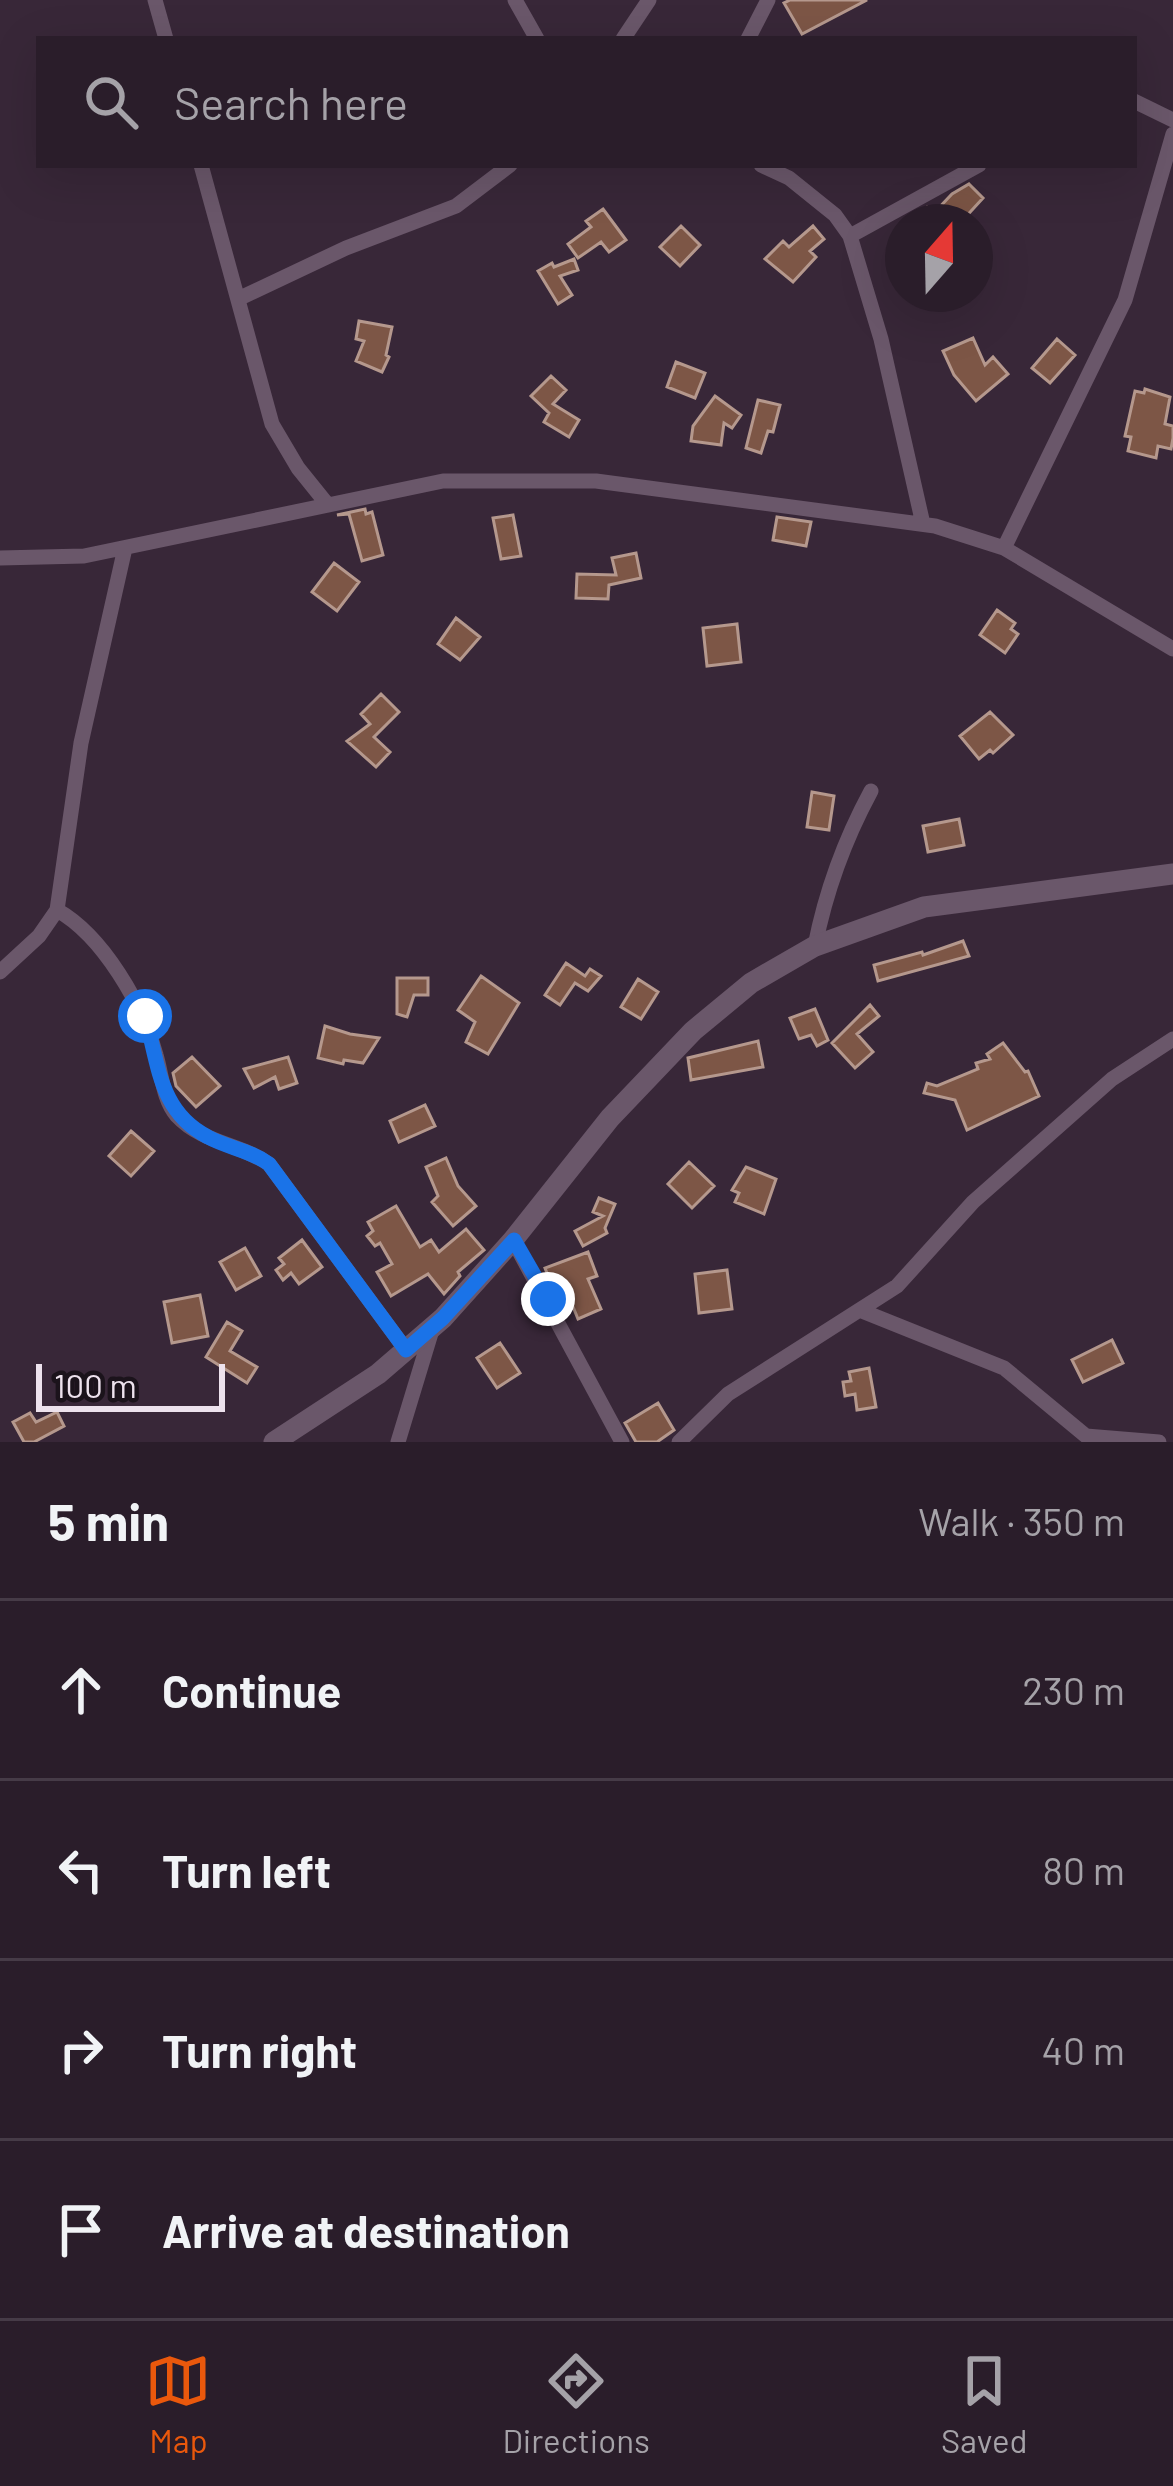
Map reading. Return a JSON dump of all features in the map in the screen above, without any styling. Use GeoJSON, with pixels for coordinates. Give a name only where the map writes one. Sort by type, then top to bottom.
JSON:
{"type":"FeatureCollection","features":[{"type":"Feature","properties":{"kind":"street"},"geometry":{"type":"LineString","coordinates":[[155,0],[165,36]]}},
{"type":"Feature","properties":{"kind":"street"},"geometry":{"type":"LineString","coordinates":[[514,0],[535,36]]}},
{"type":"Feature","properties":{"kind":"street"},"geometry":{"type":"LineString","coordinates":[[625,36],[649,0]]}},
{"type":"Feature","properties":{"kind":"street"},"geometry":{"type":"LineString","coordinates":[[750,36],[769,0]]}},
{"type":"Feature","properties":{"kind":"street"},"geometry":{"type":"LineString","coordinates":[[1137,102],[1173,120]]}},
{"type":"Feature","properties":{"kind":"street"},"geometry":{"type":"LineString","coordinates":[[1004,548],[1125,300],[1173,134]]}},
{"type":"Feature","properties":{"kind":"street"},"geometry":{"type":"LineString","coordinates":[[202,168],[272,424],[327,504]]}},
{"type":"Feature","properties":{"kind":"street"},"geometry":{"type":"LineString","coordinates":[[238,298],[346,248],[456,206],[506,168]]}},
{"type":"Feature","properties":{"kind":"street"},"geometry":{"type":"LineString","coordinates":[[766,168],[835,215],[850,236],[881,339],[923,524]]}},
{"type":"Feature","properties":{"kind":"street"},"geometry":{"type":"LineString","coordinates":[[850,236],[974,168]]}},
{"type":"Feature","properties":{"kind":"street"},"geometry":{"type":"LineString","coordinates":[[0,558],[84,556],[443,481],[596,481],[923,524],[1004,548],[1173,649]]}},
{"type":"Feature","properties":{"kind":"street"},"geometry":{"type":"LineString","coordinates":[[0,972],[39,936],[57,910],[81,743],[125,548]]}},
{"type":"Feature","properties":{"kind":"street"},"geometry":{"type":"LineString","coordinates":[[814,946],[844,840],[871,791]]}},
{"type":"Feature","properties":{"kind":"street"},"geometry":{"type":"LineString","coordinates":[[274,1442],[378,1374],[433,1327],[514,1240],[610,1118],[693,1031],[752,983],[814,946],[924,907],[1173,874]]}},
{"type":"Feature","properties":{"kind":"street"},"geometry":{"type":"LineString","coordinates":[[57,910],[76,921],[145,1016],[165,1095],[177,1116],[201,1134],[269,1164],[406,1350]]}},
{"type":"Feature","properties":{"kind":"street"},"geometry":{"type":"LineString","coordinates":[[679,1442],[728,1394],[897,1286],[973,1202],[1112,1079],[1173,1039]]}},
{"type":"Feature","properties":{"kind":"street"},"geometry":{"type":"LineString","coordinates":[[514,1240],[622,1442]]}},
{"type":"Feature","properties":{"kind":"street"},"geometry":{"type":"LineString","coordinates":[[862,1311],[1004,1368],[1086,1436],[1159,1442]]}},
{"type":"Feature","properties":{"kind":"street"},"geometry":{"type":"LineString","coordinates":[[398,1442],[433,1327]]}},
{"type":"Feature","properties":{"kind":"building"},"geometry":{"type":"Polygon","coordinates":[[[867,0],[802,34],[784,3],[867,0]]]}},
{"type":"Feature","properties":{"kind":"building"},"geometry":{"type":"Polygon","coordinates":[[[969,184],[983,198],[978,204],[942,204],[969,184]]]}},
{"type":"Feature","properties":{"kind":"building"},"geometry":{"type":"Polygon","coordinates":[[[603,209],[626,240],[609,252],[601,242],[578,258],[568,244],[591,227],[586,221],[603,209]]]}},
{"type":"Feature","properties":{"kind":"building"},"geometry":{"type":"Polygon","coordinates":[[[681,226],[700,245],[680,266],[660,247],[681,226]]]}},
{"type":"Feature","properties":{"kind":"building"},"geometry":{"type":"Polygon","coordinates":[[[813,226],[824,239],[810,251],[816,257],[793,282],[765,259],[783,241],[789,247],[813,226]]]}},
{"type":"Feature","properties":{"kind":"building"},"geometry":{"type":"Polygon","coordinates":[[[574,259],[578,270],[560,276],[572,295],[558,304],[538,271],[574,259]]]}},
{"type":"Feature","properties":{"kind":"building"},"geometry":{"type":"Polygon","coordinates":[[[359,321],[392,327],[382,372],[356,361],[364,341],[356,339],[359,321]]]}},
{"type":"Feature","properties":{"kind":"building"},"geometry":{"type":"Polygon","coordinates":[[[973,338],[985,365],[993,357],[1008,374],[976,401],[954,375],[943,351],[973,338]]]}},
{"type":"Feature","properties":{"kind":"building"},"geometry":{"type":"Polygon","coordinates":[[[1057,339],[1075,355],[1050,383],[1032,368],[1057,339]]]}},
{"type":"Feature","properties":{"kind":"building"},"geometry":{"type":"Polygon","coordinates":[[[676,362],[705,373],[695,398],[667,387],[676,362]]]}},
{"type":"Feature","properties":{"kind":"building"},"geometry":{"type":"Polygon","coordinates":[[[551,376],[566,390],[553,404],[579,420],[569,437],[544,422],[549,413],[531,396],[551,376]]]}},
{"type":"Feature","properties":{"kind":"building"},"geometry":{"type":"Polygon","coordinates":[[[1145,389],[1170,397],[1165,424],[1173,426],[1171,449],[1158,446],[1156,458],[1128,451],[1131,437],[1125,436],[1135,391],[1144,393],[1145,389]]]}},
{"type":"Feature","properties":{"kind":"building"},"geometry":{"type":"Polygon","coordinates":[[[715,396],[741,415],[732,428],[724,423],[721,445],[691,441],[693,426],[715,396]]]}},
{"type":"Feature","properties":{"kind":"building"},"geometry":{"type":"Polygon","coordinates":[[[758,400],[780,405],[761,453],[746,448],[758,400]]]}},
{"type":"Feature","properties":{"kind":"building"},"geometry":{"type":"Polygon","coordinates":[[[365,509],[366,514],[372,512],[383,555],[362,561],[349,514],[337,515],[365,509]]]}},
{"type":"Feature","properties":{"kind":"building"},"geometry":{"type":"Polygon","coordinates":[[[513,515],[521,556],[501,559],[493,518],[513,515]]]}},
{"type":"Feature","properties":{"kind":"building"},"geometry":{"type":"Polygon","coordinates":[[[777,517],[811,522],[806,546],[773,540],[777,517]]]}},
{"type":"Feature","properties":{"kind":"building"},"geometry":{"type":"Polygon","coordinates":[[[636,553],[641,578],[609,585],[608,599],[576,598],[577,574],[616,575],[612,558],[636,553]]]}},
{"type":"Feature","properties":{"kind":"building"},"geometry":{"type":"Polygon","coordinates":[[[334,563],[359,582],[337,611],[312,592],[334,563]]]}},
{"type":"Feature","properties":{"kind":"building"},"geometry":{"type":"Polygon","coordinates":[[[997,610],[1015,623],[1011,629],[1018,634],[1005,653],[980,635],[997,610]]]}},
{"type":"Feature","properties":{"kind":"building"},"geometry":{"type":"Polygon","coordinates":[[[456,618],[480,637],[460,660],[438,644],[456,618]]]}},
{"type":"Feature","properties":{"kind":"building"},"geometry":{"type":"Polygon","coordinates":[[[737,624],[741,662],[707,666],[703,628],[737,624]]]}},
{"type":"Feature","properties":{"kind":"building"},"geometry":{"type":"Polygon","coordinates":[[[381,694],[399,712],[374,737],[390,752],[376,767],[347,741],[370,724],[361,714],[381,694]]]}},
{"type":"Feature","properties":{"kind":"building"},"geometry":{"type":"Polygon","coordinates":[[[990,712],[1013,735],[979,759],[960,736],[990,712]]]}},
{"type":"Feature","properties":{"kind":"building"},"geometry":{"type":"Polygon","coordinates":[[[812,792],[834,796],[829,830],[807,827],[812,792]]]}},
{"type":"Feature","properties":{"kind":"building"},"geometry":{"type":"Polygon","coordinates":[[[959,819],[964,845],[928,852],[923,826],[959,819]]]}},
{"type":"Feature","properties":{"kind":"building"},"geometry":{"type":"Polygon","coordinates":[[[963,941],[969,956],[878,981],[874,965],[963,941]]]}},
{"type":"Feature","properties":{"kind":"building"},"geometry":{"type":"Polygon","coordinates":[[[566,963],[585,976],[590,969],[601,976],[588,991],[575,983],[560,1005],[545,995],[566,963]]]}},
{"type":"Feature","properties":{"kind":"building"},"geometry":{"type":"Polygon","coordinates":[[[481,976],[519,1003],[488,1054],[466,1042],[475,1022],[458,1010],[481,976]]]}},
{"type":"Feature","properties":{"kind":"building"},"geometry":{"type":"Polygon","coordinates":[[[397,978],[428,978],[428,995],[414,995],[407,1017],[397,1014],[397,978]]]}},
{"type":"Feature","properties":{"kind":"building"},"geometry":{"type":"Polygon","coordinates":[[[638,979],[658,992],[641,1019],[621,1007],[638,979]]]}},
{"type":"Feature","properties":{"kind":"building"},"geometry":{"type":"Polygon","coordinates":[[[870,1005],[879,1016],[857,1034],[873,1052],[855,1068],[832,1043],[870,1005]]]}},
{"type":"Feature","properties":{"kind":"building"},"geometry":{"type":"Polygon","coordinates":[[[815,1009],[828,1040],[817,1046],[811,1035],[799,1039],[790,1018],[815,1009]]]}},
{"type":"Feature","properties":{"kind":"building"},"geometry":{"type":"Polygon","coordinates":[[[325,1026],[379,1038],[363,1063],[344,1060],[343,1064],[318,1058],[325,1026]]]}},
{"type":"Feature","properties":{"kind":"building"},"geometry":{"type":"Polygon","coordinates":[[[758,1041],[763,1067],[691,1080],[688,1058],[758,1041]]]}},
{"type":"Feature","properties":{"kind":"building"},"geometry":{"type":"Polygon","coordinates":[[[1003,1043],[1028,1071],[1039,1096],[967,1130],[955,1100],[924,1093],[927,1083],[937,1086],[978,1069],[976,1063],[990,1059],[987,1054],[1003,1043]]]}},
{"type":"Feature","properties":{"kind":"building"},"geometry":{"type":"Polygon","coordinates":[[[192,1057],[220,1086],[196,1107],[176,1086],[173,1073],[192,1057]]]}},
{"type":"Feature","properties":{"kind":"building"},"geometry":{"type":"Polygon","coordinates":[[[288,1057],[297,1083],[279,1089],[275,1077],[254,1088],[244,1069],[288,1057]]]}},
{"type":"Feature","properties":{"kind":"building"},"geometry":{"type":"Polygon","coordinates":[[[425,1105],[435,1126],[399,1142],[390,1121],[425,1105]]]}},
{"type":"Feature","properties":{"kind":"building"},"geometry":{"type":"Polygon","coordinates":[[[131,1131],[154,1151],[131,1176],[109,1156],[131,1131]]]}},
{"type":"Feature","properties":{"kind":"building"},"geometry":{"type":"Polygon","coordinates":[[[446,1158],[458,1186],[476,1206],[453,1226],[432,1202],[438,1196],[426,1167],[446,1158]]]}},
{"type":"Feature","properties":{"kind":"building"},"geometry":{"type":"Polygon","coordinates":[[[689,1162],[714,1186],[692,1208],[668,1184],[689,1162]]]}},
{"type":"Feature","properties":{"kind":"building"},"geometry":{"type":"Polygon","coordinates":[[[746,1167],[776,1179],[764,1214],[735,1202],[739,1193],[732,1190],[746,1167]]]}},
{"type":"Feature","properties":{"kind":"building"},"geometry":{"type":"Polygon","coordinates":[[[599,1198],[615,1204],[607,1233],[583,1246],[575,1231],[603,1216],[593,1212],[599,1198]]]}},
{"type":"Feature","properties":{"kind":"building"},"geometry":{"type":"Polygon","coordinates":[[[396,1206],[420,1247],[431,1240],[439,1252],[466,1229],[484,1250],[458,1272],[460,1276],[444,1294],[428,1274],[391,1296],[377,1272],[392,1264],[380,1243],[375,1246],[367,1236],[373,1231],[368,1222],[396,1206]]]}},
{"type":"Feature","properties":{"kind":"building"},"geometry":{"type":"Polygon","coordinates":[[[302,1240],[322,1267],[299,1284],[291,1273],[283,1280],[276,1270],[284,1264],[279,1258],[302,1240]]]}},
{"type":"Feature","properties":{"kind":"building"},"geometry":{"type":"Polygon","coordinates":[[[245,1248],[261,1276],[236,1290],[220,1262],[245,1248]]]}},
{"type":"Feature","properties":{"kind":"building"},"geometry":{"type":"Polygon","coordinates":[[[588,1252],[597,1276],[588,1279],[601,1309],[578,1319],[565,1287],[554,1291],[545,1268],[588,1252]]]}},
{"type":"Feature","properties":{"kind":"building"},"geometry":{"type":"Polygon","coordinates":[[[727,1270],[732,1309],[699,1313],[695,1274],[727,1270]]]}},
{"type":"Feature","properties":{"kind":"building"},"geometry":{"type":"Polygon","coordinates":[[[200,1295],[208,1336],[172,1343],[164,1302],[200,1295]]]}},
{"type":"Feature","properties":{"kind":"building"},"geometry":{"type":"Polygon","coordinates":[[[227,1322],[242,1331],[230,1351],[257,1367],[247,1383],[206,1357],[227,1322]]]}},
{"type":"Feature","properties":{"kind":"building"},"geometry":{"type":"Polygon","coordinates":[[[1112,1340],[1123,1363],[1083,1382],[1072,1360],[1112,1340]]]}},
{"type":"Feature","properties":{"kind":"building"},"geometry":{"type":"Polygon","coordinates":[[[500,1343],[520,1373],[497,1388],[477,1358],[500,1343]]]}},
{"type":"Feature","properties":{"kind":"building"},"geometry":{"type":"Polygon","coordinates":[[[869,1368],[876,1407],[857,1410],[855,1394],[845,1396],[843,1382],[851,1381],[849,1372],[869,1368]]]}},
{"type":"Feature","properties":{"kind":"building"},"geometry":{"type":"Polygon","coordinates":[[[658,1403],[674,1430],[657,1442],[636,1442],[625,1423],[658,1403]]]}},
{"type":"Feature","properties":{"kind":"building"},"geometry":{"type":"Polygon","coordinates":[[[57,1412],[64,1426],[34,1442],[24,1442],[13,1422],[30,1413],[36,1422],[57,1412]]]}},
{"type":"Feature","properties":{"kind":"route"},"geometry":{"type":"LineString","coordinates":[[145,1016],[165,1095],[177,1116],[201,1134],[269,1164],[406,1350],[443,1318],[514,1240],[548,1299]]}}]}
